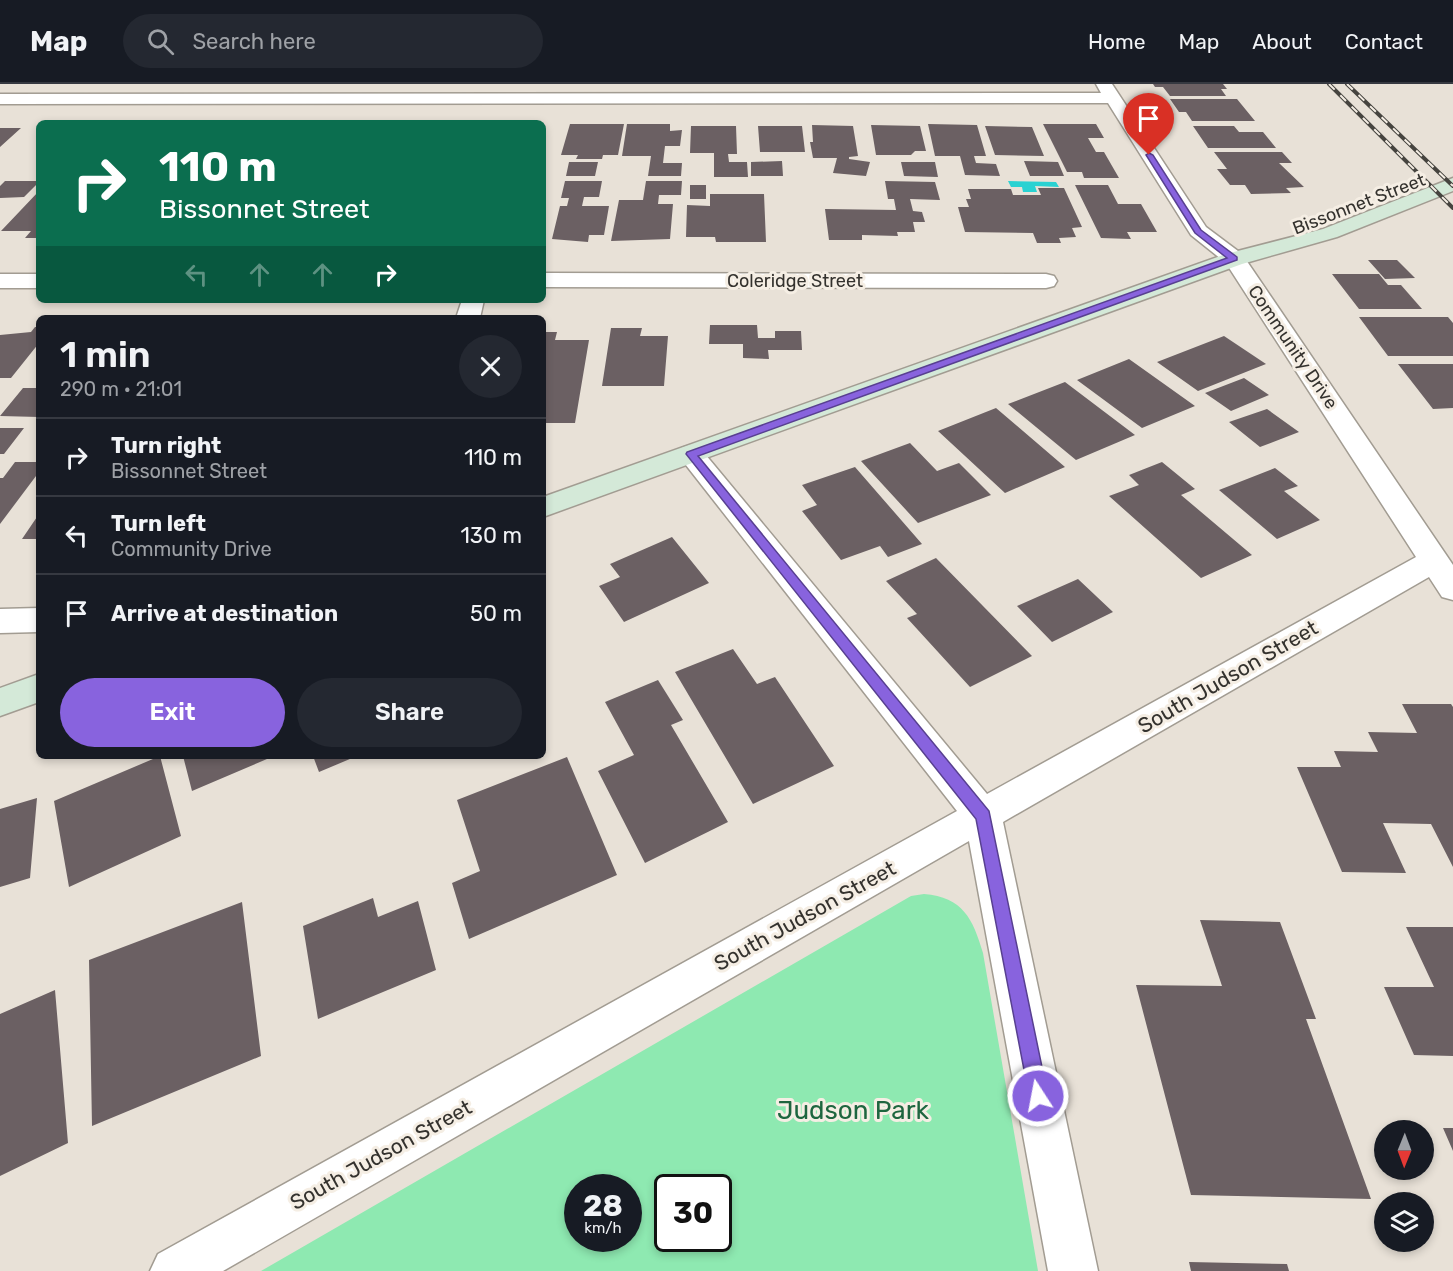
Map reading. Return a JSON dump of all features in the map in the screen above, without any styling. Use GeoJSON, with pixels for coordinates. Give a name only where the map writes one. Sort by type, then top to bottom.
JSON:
{"type":"FeatureCollection","features":[{"type":"Feature","properties":{"kind":"main road","name":"Bissonnet Street"},"geometry":{"type":"LineString","coordinates":[[1234,259],[1305,221],[1453,169]]}},
{"type":"Feature","properties":{"kind":"main road","name":"Bissonnet Street"},"geometry":{"type":"LineString","coordinates":[[546,506],[1234,259],[1330,233],[1453,184]]}},
{"type":"Feature","properties":{"kind":"main road"},"geometry":{"type":"LineString","coordinates":[[0,702],[36,689]]}},
{"type":"Feature","properties":{"kind":"street"},"geometry":{"type":"LineString","coordinates":[[0,99],[535,99],[1109,91]]}},
{"type":"Feature","properties":{"kind":"street","name":"Community Drive"},"geometry":{"type":"LineString","coordinates":[[1109,91],[1198,231],[1234,259],[1443,575]]}},
{"type":"Feature","properties":{"kind":"street","name":"Coleridge Street"},"geometry":{"type":"LineString","coordinates":[[546,280],[1046,281]]}},
{"type":"Feature","properties":{"kind":"street"},"geometry":{"type":"LineString","coordinates":[[0,281],[36,281]]}},
{"type":"Feature","properties":{"kind":"street"},"geometry":{"type":"LineString","coordinates":[[691,454],[983,816],[1073,1271]]}},
{"type":"Feature","properties":{"kind":"street","name":"South Judson Street"},"geometry":{"type":"LineString","coordinates":[[175,1271],[983,816],[1443,575]]}},
{"type":"Feature","properties":{"kind":"street"},"geometry":{"type":"LineString","coordinates":[[0,621],[36,620]]}},
{"type":"Feature","properties":{"kind":"green space","name":"Judson Park"},"geometry":{"type":"Polygon","coordinates":[[[924,894],[948,900],[964,912],[975,930],[983,953],[1038,1271],[261,1271],[911,896],[924,894]]]}},
{"type":"Feature","properties":{"kind":"water"},"geometry":{"type":"Polygon","coordinates":[[[1008,181],[1056,182],[1059,187],[1035,186],[1037,192],[1023,192],[1022,187],[1011,187],[1008,181]]]}},
{"type":"Feature","properties":{"kind":"building"},"geometry":{"type":"Polygon","coordinates":[[[1153,84],[1223,84],[1227,89],[1221,89],[1226,96],[1170,96],[1163,87],[1155,87],[1153,84]]]}},
{"type":"Feature","properties":{"kind":"building"},"geometry":{"type":"Polygon","coordinates":[[[1170,99],[1237,99],[1255,121],[1192,121],[1186,112],[1179,112],[1170,99]]]}},
{"type":"Feature","properties":{"kind":"building"},"geometry":{"type":"Polygon","coordinates":[[[570,124],[624,124],[618,155],[603,155],[602,159],[576,159],[578,155],[561,155],[570,124]]]}},
{"type":"Feature","properties":{"kind":"building"},"geometry":{"type":"Polygon","coordinates":[[[627,124],[670,124],[670,131],[682,130],[680,146],[665,146],[663,163],[682,163],[681,176],[648,176],[651,156],[622,156],[627,124]]]}},
{"type":"Feature","properties":{"kind":"building"},"geometry":{"type":"Polygon","coordinates":[[[928,124],[977,125],[986,156],[974,156],[976,163],[996,164],[1000,176],[965,175],[960,156],[935,156],[928,124]]]}},
{"type":"Feature","properties":{"kind":"building"},"geometry":{"type":"Polygon","coordinates":[[[1043,124],[1096,124],[1104,138],[1088,138],[1096,152],[1104,152],[1119,178],[1084,178],[1082,172],[1067,172],[1043,124]]]}},
{"type":"Feature","properties":{"kind":"building"},"geometry":{"type":"Polygon","coordinates":[[[812,125],[853,126],[858,156],[849,157],[849,159],[870,162],[866,176],[833,173],[837,158],[813,158],[810,142],[813,142],[812,125]]]}},
{"type":"Feature","properties":{"kind":"building"},"geometry":{"type":"Polygon","coordinates":[[[871,125],[920,126],[926,151],[915,151],[911,155],[876,155],[871,125]]]}},
{"type":"Feature","properties":{"kind":"building"},"geometry":{"type":"Polygon","coordinates":[[[691,126],[736,126],[737,154],[728,154],[729,162],[747,162],[748,177],[714,177],[714,153],[690,153],[691,126]]]}},
{"type":"Feature","properties":{"kind":"building"},"geometry":{"type":"Polygon","coordinates":[[[758,126],[802,126],[805,152],[760,152],[758,126]]]}},
{"type":"Feature","properties":{"kind":"building"},"geometry":{"type":"Polygon","coordinates":[[[985,126],[1032,127],[1044,156],[995,155],[985,126]]]}},
{"type":"Feature","properties":{"kind":"building"},"geometry":{"type":"Polygon","coordinates":[[[1193,126],[1234,126],[1239,132],[1263,132],[1276,148],[1208,148],[1193,126]]]}},
{"type":"Feature","properties":{"kind":"building"},"geometry":{"type":"Polygon","coordinates":[[[0,128],[21,128],[0,147],[0,128]]]}},
{"type":"Feature","properties":{"kind":"building"},"geometry":{"type":"Polygon","coordinates":[[[1214,152],[1282,152],[1292,163],[1279,163],[1304,187],[1286,188],[1291,193],[1251,194],[1245,185],[1230,185],[1217,169],[1227,169],[1214,152]]]}},
{"type":"Feature","properties":{"kind":"building"},"geometry":{"type":"Polygon","coordinates":[[[782,161],[783,176],[751,176],[751,162],[782,161]]]}},
{"type":"Feature","properties":{"kind":"building"},"geometry":{"type":"Polygon","coordinates":[[[1024,161],[1058,162],[1064,176],[1030,176],[1024,161]]]}},
{"type":"Feature","properties":{"kind":"building"},"geometry":{"type":"Polygon","coordinates":[[[569,162],[598,162],[595,176],[566,176],[569,162]]]}},
{"type":"Feature","properties":{"kind":"building"},"geometry":{"type":"Polygon","coordinates":[[[901,162],[935,162],[938,177],[904,176],[901,162]]]}},
{"type":"Feature","properties":{"kind":"building"},"geometry":{"type":"Polygon","coordinates":[[[5,181],[36,181],[36,185],[24,197],[0,198],[0,186],[5,181]]]}},
{"type":"Feature","properties":{"kind":"building"},"geometry":{"type":"Polygon","coordinates":[[[565,181],[602,181],[599,197],[584,197],[582,206],[609,206],[604,235],[589,235],[588,242],[552,239],[560,206],[567,206],[569,198],[561,198],[565,181]]]}},
{"type":"Feature","properties":{"kind":"building"},"geometry":{"type":"Polygon","coordinates":[[[646,181],[682,181],[681,195],[659,195],[658,204],[673,204],[670,239],[611,241],[619,200],[643,200],[646,181]]]}},
{"type":"Feature","properties":{"kind":"building"},"geometry":{"type":"Polygon","coordinates":[[[885,181],[935,182],[940,200],[910,199],[913,211],[922,212],[925,222],[913,222],[915,232],[897,232],[898,236],[862,235],[862,240],[829,240],[825,209],[896,210],[894,199],[888,199],[885,181]]]}},
{"type":"Feature","properties":{"kind":"building"},"geometry":{"type":"Polygon","coordinates":[[[690,185],[706,185],[706,199],[690,199],[690,185]]]}},
{"type":"Feature","properties":{"kind":"building"},"geometry":{"type":"Polygon","coordinates":[[[1075,185],[1108,185],[1118,204],[1141,204],[1157,232],[1127,232],[1131,239],[1101,238],[1075,185]]]}},
{"type":"Feature","properties":{"kind":"building"},"geometry":{"type":"Polygon","coordinates":[[[1038,188],[1064,188],[1082,227],[1072,228],[1076,237],[1059,238],[1061,243],[1037,243],[1033,233],[965,232],[958,207],[969,207],[966,199],[971,199],[968,189],[1011,189],[1013,195],[1041,195],[1038,188]]]}},
{"type":"Feature","properties":{"kind":"building"},"geometry":{"type":"Polygon","coordinates":[[[36,194],[36,238],[25,238],[31,231],[1,231],[36,194]]]}},
{"type":"Feature","properties":{"kind":"building"},"geometry":{"type":"Polygon","coordinates":[[[710,194],[764,194],[766,242],[716,242],[715,237],[686,237],[687,205],[710,206],[710,194]]]}},
{"type":"Feature","properties":{"kind":"building"},"geometry":{"type":"Polygon","coordinates":[[[1368,260],[1397,260],[1415,278],[1385,279],[1368,260]]]}},
{"type":"Feature","properties":{"kind":"building"},"geometry":{"type":"Polygon","coordinates":[[[1332,274],[1379,274],[1388,285],[1401,285],[1422,309],[1359,309],[1332,274]]]}},
{"type":"Feature","properties":{"kind":"building"},"geometry":{"type":"Polygon","coordinates":[[[1359,317],[1448,317],[1453,323],[1453,356],[1388,356],[1359,317]]]}},
{"type":"Feature","properties":{"kind":"building"},"geometry":{"type":"Polygon","coordinates":[[[710,325],[757,325],[758,338],[775,338],[775,331],[801,331],[802,350],[768,350],[769,359],[743,358],[743,344],[709,344],[710,325]]]}},
{"type":"Feature","properties":{"kind":"building"},"geometry":{"type":"Polygon","coordinates":[[[36,327],[36,347],[11,378],[0,378],[0,335],[31,332],[36,327]]]}},
{"type":"Feature","properties":{"kind":"building"},"geometry":{"type":"Polygon","coordinates":[[[611,328],[642,328],[640,336],[668,336],[664,386],[602,386],[611,328]]]}},
{"type":"Feature","properties":{"kind":"building"},"geometry":{"type":"Polygon","coordinates":[[[546,332],[557,332],[555,340],[589,340],[575,423],[546,423],[546,332]]]}},
{"type":"Feature","properties":{"kind":"building"},"geometry":{"type":"Polygon","coordinates":[[[1224,336],[1266,364],[1198,391],[1157,362],[1224,336]]]}},
{"type":"Feature","properties":{"kind":"building"},"geometry":{"type":"Polygon","coordinates":[[[1129,359],[1195,406],[1142,428],[1077,380],[1129,359]]]}},
{"type":"Feature","properties":{"kind":"building"},"geometry":{"type":"Polygon","coordinates":[[[1398,364],[1453,364],[1453,408],[1433,409],[1398,364]]]}},
{"type":"Feature","properties":{"kind":"building"},"geometry":{"type":"Polygon","coordinates":[[[1244,378],[1269,395],[1231,411],[1205,393],[1244,378]]]}},
{"type":"Feature","properties":{"kind":"building"},"geometry":{"type":"Polygon","coordinates":[[[1065,382],[1135,435],[1076,460],[1008,404],[1065,382]]]}},
{"type":"Feature","properties":{"kind":"building"},"geometry":{"type":"Polygon","coordinates":[[[23,388],[36,388],[36,417],[0,416],[23,388]]]}},
{"type":"Feature","properties":{"kind":"building"},"geometry":{"type":"Polygon","coordinates":[[[996,408],[1065,467],[1005,493],[938,431],[996,408]]]}},
{"type":"Feature","properties":{"kind":"building"},"geometry":{"type":"Polygon","coordinates":[[[1267,409],[1299,432],[1260,447],[1229,422],[1267,409]]]}},
{"type":"Feature","properties":{"kind":"building"},"geometry":{"type":"Polygon","coordinates":[[[0,428],[24,428],[4,454],[0,454],[0,428]]]}},
{"type":"Feature","properties":{"kind":"building"},"geometry":{"type":"Polygon","coordinates":[[[910,443],[937,471],[959,463],[991,495],[918,523],[861,461],[910,443]]]}},
{"type":"Feature","properties":{"kind":"building"},"geometry":{"type":"Polygon","coordinates":[[[15,462],[36,462],[36,476],[0,524],[0,478],[3,478],[15,462]]]}},
{"type":"Feature","properties":{"kind":"building"},"geometry":{"type":"Polygon","coordinates":[[[1162,462],[1195,489],[1181,495],[1252,555],[1201,578],[1109,496],[1139,485],[1129,475],[1162,462]]]}},
{"type":"Feature","properties":{"kind":"building"},"geometry":{"type":"Polygon","coordinates":[[[855,467],[922,544],[888,557],[880,546],[841,560],[802,511],[817,505],[802,485],[855,467]]]}},
{"type":"Feature","properties":{"kind":"building"},"geometry":{"type":"Polygon","coordinates":[[[1275,468],[1298,486],[1284,491],[1320,520],[1277,539],[1219,490],[1275,468]]]}},
{"type":"Feature","properties":{"kind":"building"},"geometry":{"type":"Polygon","coordinates":[[[36,518],[36,539],[22,539],[36,518]]]}},
{"type":"Feature","properties":{"kind":"building"},"geometry":{"type":"Polygon","coordinates":[[[672,537],[709,583],[624,622],[599,586],[620,577],[610,564],[672,537]]]}},
{"type":"Feature","properties":{"kind":"building"},"geometry":{"type":"Polygon","coordinates":[[[936,558],[1032,656],[970,687],[907,618],[917,614],[886,581],[936,558]]]}},
{"type":"Feature","properties":{"kind":"building"},"geometry":{"type":"Polygon","coordinates":[[[1078,579],[1113,612],[1052,642],[1017,606],[1078,579]]]}},
{"type":"Feature","properties":{"kind":"building"},"geometry":{"type":"Polygon","coordinates":[[[733,649],[757,684],[775,677],[834,766],[753,804],[675,672],[733,649]]]}},
{"type":"Feature","properties":{"kind":"building"},"geometry":{"type":"Polygon","coordinates":[[[658,680],[683,720],[671,725],[728,822],[645,863],[598,771],[634,755],[605,702],[658,680]]]}},
{"type":"Feature","properties":{"kind":"building"},"geometry":{"type":"Polygon","coordinates":[[[1402,704],[1451,704],[1453,707],[1453,867],[1431,824],[1383,823],[1406,873],[1342,872],[1297,767],[1341,767],[1334,751],[1378,752],[1368,732],[1417,733],[1402,704]]]}},
{"type":"Feature","properties":{"kind":"building"},"geometry":{"type":"Polygon","coordinates":[[[567,757],[617,875],[469,939],[452,883],[480,871],[457,800],[567,757]]]}},
{"type":"Feature","properties":{"kind":"building"},"geometry":{"type":"Polygon","coordinates":[[[153,759],[161,759],[181,836],[69,887],[54,801],[153,759]]]}},
{"type":"Feature","properties":{"kind":"building"},"geometry":{"type":"Polygon","coordinates":[[[184,759],[267,759],[192,791],[184,759]]]}},
{"type":"Feature","properties":{"kind":"building"},"geometry":{"type":"Polygon","coordinates":[[[314,759],[350,759],[319,772],[314,759]]]}},
{"type":"Feature","properties":{"kind":"building"},"geometry":{"type":"Polygon","coordinates":[[[37,798],[30,878],[0,887],[0,809],[37,798]]]}},
{"type":"Feature","properties":{"kind":"building"},"geometry":{"type":"Polygon","coordinates":[[[373,898],[378,917],[418,901],[436,970],[318,1019],[303,926],[373,898]]]}},
{"type":"Feature","properties":{"kind":"building"},"geometry":{"type":"Polygon","coordinates":[[[242,902],[261,1056],[92,1126],[89,960],[242,902]]]}},
{"type":"Feature","properties":{"kind":"building"},"geometry":{"type":"Polygon","coordinates":[[[1200,920],[1280,922],[1316,1019],[1306,1019],[1371,1199],[1191,1195],[1136,985],[1222,986],[1200,920]]]}},
{"type":"Feature","properties":{"kind":"building"},"geometry":{"type":"Polygon","coordinates":[[[1406,927],[1453,927],[1453,1056],[1414,1055],[1384,987],[1434,987],[1406,927]]]}},
{"type":"Feature","properties":{"kind":"building"},"geometry":{"type":"Polygon","coordinates":[[[55,990],[68,1143],[0,1176],[0,1014],[55,990]]]}},
{"type":"Feature","properties":{"kind":"building"},"geometry":{"type":"Polygon","coordinates":[[[1443,1128],[1453,1128],[1453,1151],[1443,1128]]]}},
{"type":"Feature","properties":{"kind":"building"},"geometry":{"type":"Polygon","coordinates":[[[1189,1262],[1287,1264],[1289,1271],[1191,1271],[1189,1262]]]}},
{"type":"Feature","properties":{"kind":"railway"},"geometry":{"type":"LineString","coordinates":[[1329,84],[1453,208]]}},
{"type":"Feature","properties":{"kind":"railway"},"geometry":{"type":"LineString","coordinates":[[1347,84],[1453,186]]}},
{"type":"Feature","properties":{"kind":"route"},"geometry":{"type":"LineString","coordinates":[[1038,1096],[983,816],[691,454],[1234,259],[1198,231],[1149,155]]}}]}
